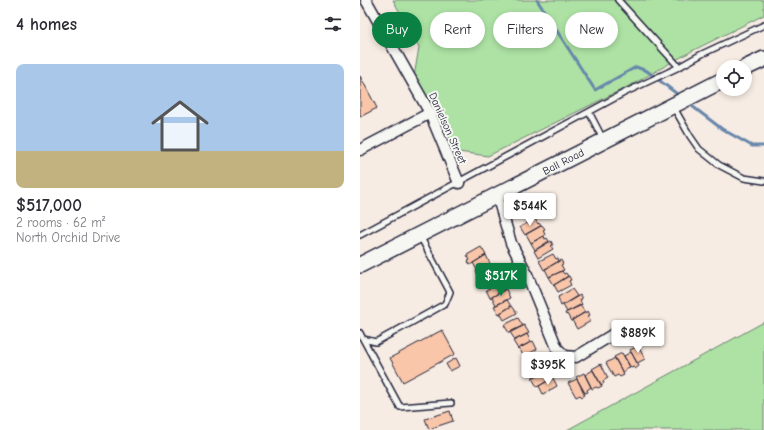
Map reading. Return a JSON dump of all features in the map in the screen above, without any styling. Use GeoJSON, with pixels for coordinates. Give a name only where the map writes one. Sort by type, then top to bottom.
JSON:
{"type":"FeatureCollection","features":[{"type":"Feature","properties":{"kind":"main road"},"geometry":{"type":"LineString","coordinates":[[752,65],[764,59]]}},
{"type":"Feature","properties":{"kind":"main road","name":"Ball Road"},"geometry":{"type":"LineString","coordinates":[[360,266],[716,84]]}},
{"type":"Feature","properties":{"kind":"street","name":"Danielson Street"},"geometry":{"type":"LineString","coordinates":[[366,0],[430,113],[459,183]]}},
{"type":"Feature","properties":{"kind":"street"},"geometry":{"type":"LineString","coordinates":[[360,150],[430,113]]}},
{"type":"Feature","properties":{"kind":"street"},"geometry":{"type":"LineString","coordinates":[[497,195],[511,243],[526,272],[557,348],[565,356],[576,357],[625,327]]}},
{"type":"Feature","properties":{"kind":"lane"},"geometry":{"type":"LineString","coordinates":[[618,0],[679,66]]}},
{"type":"Feature","properties":{"kind":"lane"},"geometry":{"type":"LineString","coordinates":[[360,235],[624,93],[652,81],[702,54],[764,25]]}},
{"type":"Feature","properties":{"kind":"lane"},"geometry":{"type":"LineString","coordinates":[[679,102],[690,136],[699,149],[719,165],[744,178],[764,181]]}},
{"type":"Feature","properties":{"kind":"lane"},"geometry":{"type":"LineString","coordinates":[[589,112],[604,141]]}},
{"type":"Feature","properties":{"kind":"lane"},"geometry":{"type":"LineString","coordinates":[[363,339],[376,342],[445,304],[450,292],[419,235]]}},
{"type":"Feature","properties":{"kind":"lane"},"geometry":{"type":"LineString","coordinates":[[360,333],[400,408],[451,403]]}},
{"type":"Feature","properties":{"kind":"green space"},"geometry":{"type":"Polygon","coordinates":[[[393,0],[764,0],[764,15],[692,51],[633,84],[488,156],[458,152],[414,77],[419,48],[422,48],[422,12],[400,12],[393,0]]]}},
{"type":"Feature","properties":{"kind":"green space"},"geometry":{"type":"Polygon","coordinates":[[[764,322],[764,430],[567,430],[764,322]]]}},
{"type":"Feature","properties":{"kind":"building"},"geometry":{"type":"Polygon","coordinates":[[[360,76],[377,108],[360,117],[360,76]]]}},
{"type":"Feature","properties":{"kind":"building"},"geometry":{"type":"Polygon","coordinates":[[[535,219],[541,226],[525,235],[520,227],[535,219]]]}},
{"type":"Feature","properties":{"kind":"building"},"geometry":{"type":"Polygon","coordinates":[[[542,225],[545,229],[543,230],[545,235],[531,243],[526,234],[542,225]]]}},
{"type":"Feature","properties":{"kind":"building"},"geometry":{"type":"Polygon","coordinates":[[[544,236],[545,239],[547,238],[549,241],[535,250],[531,243],[544,236]]]}},
{"type":"Feature","properties":{"kind":"building"},"geometry":{"type":"Polygon","coordinates":[[[551,241],[553,245],[551,246],[553,249],[538,258],[534,251],[551,241]]]}},
{"type":"Feature","properties":{"kind":"building"},"geometry":{"type":"Polygon","coordinates":[[[481,247],[486,255],[470,265],[468,261],[470,260],[467,255],[481,247]]]}},
{"type":"Feature","properties":{"kind":"building"},"geometry":{"type":"Polygon","coordinates":[[[553,254],[559,261],[544,270],[539,261],[553,254]]]}},
{"type":"Feature","properties":{"kind":"building"},"geometry":{"type":"Polygon","coordinates":[[[486,255],[490,264],[477,270],[473,263],[486,255]]]}},
{"type":"Feature","properties":{"kind":"building"},"geometry":{"type":"Polygon","coordinates":[[[561,260],[563,264],[561,265],[564,270],[549,277],[545,269],[561,260]]]}},
{"type":"Feature","properties":{"kind":"building"},"geometry":{"type":"Polygon","coordinates":[[[490,264],[494,271],[480,279],[476,271],[490,264]]]}},
{"type":"Feature","properties":{"kind":"building"},"geometry":{"type":"Polygon","coordinates":[[[494,271],[498,279],[486,286],[482,278],[494,271]]]}},
{"type":"Feature","properties":{"kind":"building"},"geometry":{"type":"Polygon","coordinates":[[[562,271],[568,276],[554,285],[549,277],[562,271]]]}},
{"type":"Feature","properties":{"kind":"building"},"geometry":{"type":"Polygon","coordinates":[[[569,276],[571,285],[558,292],[554,285],[569,276]]]}},
{"type":"Feature","properties":{"kind":"building"},"geometry":{"type":"Polygon","coordinates":[[[500,283],[504,290],[490,298],[486,290],[500,283]]]}},
{"type":"Feature","properties":{"kind":"building"},"geometry":{"type":"Polygon","coordinates":[[[506,289],[510,298],[496,305],[492,297],[506,289]]]}},
{"type":"Feature","properties":{"kind":"building"},"geometry":{"type":"Polygon","coordinates":[[[572,289],[577,296],[561,306],[558,297],[572,289]]]}},
{"type":"Feature","properties":{"kind":"building"},"geometry":{"type":"Polygon","coordinates":[[[580,295],[582,305],[567,312],[563,305],[580,295]]]}},
{"type":"Feature","properties":{"kind":"building"},"geometry":{"type":"Polygon","coordinates":[[[507,300],[511,306],[499,314],[494,306],[507,300]]]}},
{"type":"Feature","properties":{"kind":"building"},"geometry":{"type":"Polygon","coordinates":[[[580,305],[585,312],[571,321],[565,313],[580,305]]]}},
{"type":"Feature","properties":{"kind":"building"},"geometry":{"type":"Polygon","coordinates":[[[512,306],[517,313],[504,320],[500,313],[512,306]]]}},
{"type":"Feature","properties":{"kind":"building"},"geometry":{"type":"Polygon","coordinates":[[[588,311],[590,315],[588,316],[591,321],[577,329],[572,320],[588,311]]]}},
{"type":"Feature","properties":{"kind":"building"},"geometry":{"type":"Polygon","coordinates":[[[518,318],[523,326],[509,333],[504,325],[518,318]]]}},
{"type":"Feature","properties":{"kind":"building"},"geometry":{"type":"Polygon","coordinates":[[[524,325],[529,333],[515,340],[510,332],[524,325]]]}},
{"type":"Feature","properties":{"kind":"building"},"geometry":{"type":"Polygon","coordinates":[[[442,330],[455,354],[403,382],[390,358],[442,330]]]}},
{"type":"Feature","properties":{"kind":"building"},"geometry":{"type":"Polygon","coordinates":[[[527,334],[531,342],[518,349],[513,341],[527,334]]]}},
{"type":"Feature","properties":{"kind":"building"},"geometry":{"type":"Polygon","coordinates":[[[533,341],[537,349],[524,357],[519,348],[533,341]]]}},
{"type":"Feature","properties":{"kind":"building"},"geometry":{"type":"Polygon","coordinates":[[[638,346],[645,359],[637,363],[630,350],[638,346]]]}},
{"type":"Feature","properties":{"kind":"building"},"geometry":{"type":"Polygon","coordinates":[[[631,352],[639,366],[635,369],[634,367],[631,368],[624,356],[631,352]]]}},
{"type":"Feature","properties":{"kind":"building"},"geometry":{"type":"Polygon","coordinates":[[[622,353],[630,367],[625,369],[626,371],[623,373],[614,357],[622,353]]]}},
{"type":"Feature","properties":{"kind":"building"},"geometry":{"type":"Polygon","coordinates":[[[538,354],[542,362],[528,370],[524,362],[538,354]]]}},
{"type":"Feature","properties":{"kind":"building"},"geometry":{"type":"Polygon","coordinates":[[[456,358],[460,366],[450,371],[446,364],[456,358]]]}},
{"type":"Feature","properties":{"kind":"building"},"geometry":{"type":"Polygon","coordinates":[[[615,358],[624,375],[620,377],[618,375],[614,377],[606,363],[615,358]]]}},
{"type":"Feature","properties":{"kind":"building"},"geometry":{"type":"Polygon","coordinates":[[[544,361],[548,369],[534,377],[530,369],[544,361]]]}},
{"type":"Feature","properties":{"kind":"building"},"geometry":{"type":"Polygon","coordinates":[[[601,364],[608,378],[603,381],[604,383],[601,385],[592,369],[601,364]]]}},
{"type":"Feature","properties":{"kind":"building"},"geometry":{"type":"Polygon","coordinates":[[[547,370],[551,379],[537,387],[532,378],[547,370]]]}},
{"type":"Feature","properties":{"kind":"building"},"geometry":{"type":"Polygon","coordinates":[[[593,370],[602,386],[592,389],[585,375],[593,370]]]}},
{"type":"Feature","properties":{"kind":"building"},"geometry":{"type":"Polygon","coordinates":[[[584,373],[591,387],[587,390],[588,392],[585,393],[576,377],[584,373]]]}},
{"type":"Feature","properties":{"kind":"building"},"geometry":{"type":"Polygon","coordinates":[[[553,378],[557,386],[543,394],[539,386],[553,378]]]}},
{"type":"Feature","properties":{"kind":"building"},"geometry":{"type":"Polygon","coordinates":[[[577,379],[585,395],[582,397],[580,395],[576,397],[568,383],[577,379]]]}},
{"type":"Feature","properties":{"kind":"building"},"geometry":{"type":"Polygon","coordinates":[[[450,411],[453,421],[429,429],[425,419],[450,411]]]}},
{"type":"Feature","properties":{"kind":"waterway"},"geometry":{"type":"LineString","coordinates":[[537,0],[595,90],[636,67],[647,71],[681,97]]}},
{"type":"Feature","properties":{"kind":"waterway"},"geometry":{"type":"LineString","coordinates":[[688,103],[722,129],[752,146],[764,146]]}}]}
